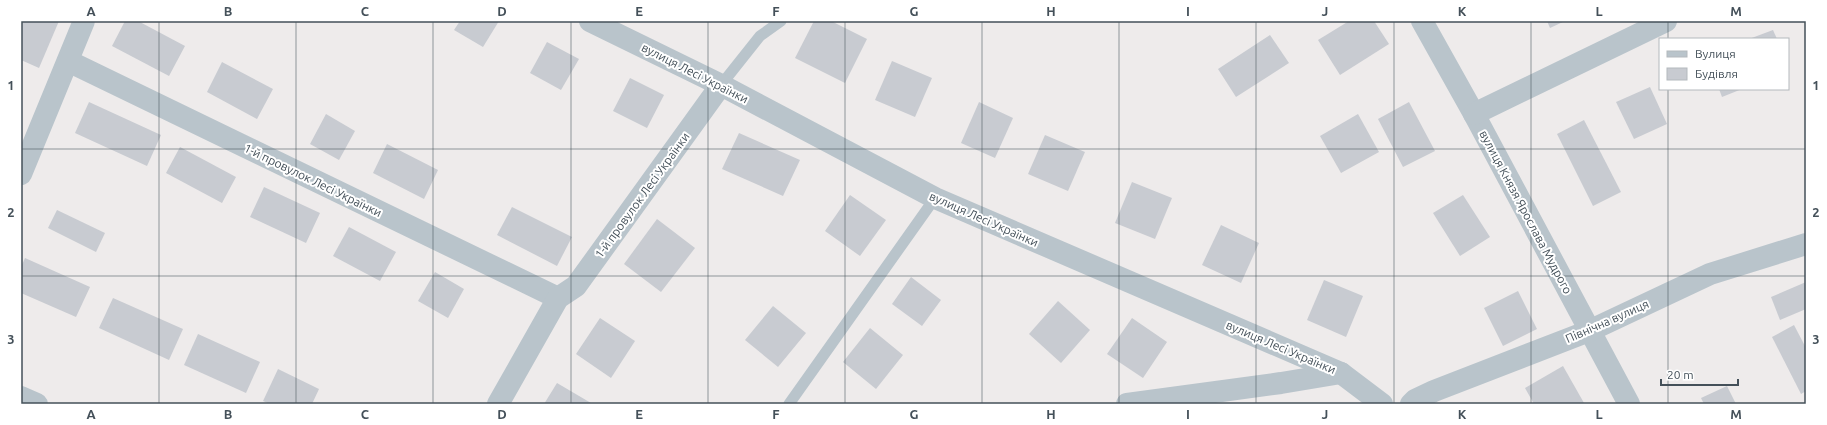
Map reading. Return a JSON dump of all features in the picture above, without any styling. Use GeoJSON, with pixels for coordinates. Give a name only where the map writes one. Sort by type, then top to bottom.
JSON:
{"type":"FeatureCollection","features":[{"type":"Feature","properties":{"kind":"street"},"geometry":{"type":"LineString","coordinates":[[21,174],[84,21]]}},
{"type":"Feature","properties":{"kind":"street","name":"вулиця Лесі Українки"},"geometry":{"type":"LineString","coordinates":[[590,21],[721,85],[935,198],[1341,372],[1382,404]]}},
{"type":"Feature","properties":{"kind":"street","name":"вулиця Князя Ярослава Мудрого"},"geometry":{"type":"LineString","coordinates":[[1422,21],[1474,114],[1629,404]]}},
{"type":"Feature","properties":{"kind":"street"},"geometry":{"type":"LineString","coordinates":[[1474,114],[1666,21]]}},
{"type":"Feature","properties":{"kind":"street","name":"1-й провулок Лесі Українки"},"geometry":{"type":"LineString","coordinates":[[68,61],[558,298]]}},
{"type":"Feature","properties":{"kind":"street","name":"1-й провулок Лесі Українки"},"geometry":{"type":"LineString","coordinates":[[498,404],[558,298],[576,286],[721,85]]}},
{"type":"Feature","properties":{"kind":"street","name":"Північна вулиця"},"geometry":{"type":"LineString","coordinates":[[1411,404],[1415,400],[1434,391],[1589,331],[1710,274],[1806,244]]}},
{"type":"Feature","properties":{"kind":"street"},"geometry":{"type":"LineString","coordinates":[[1127,404],[1282,383],[1341,372]]}},
{"type":"Feature","properties":{"kind":"street"},"geometry":{"type":"LineString","coordinates":[[21,397],[37,404]]}},
{"type":"Feature","properties":{"kind":"lane"},"geometry":{"type":"LineString","coordinates":[[721,85],[760,36],[781,21]]}},
{"type":"Feature","properties":{"kind":"lane"},"geometry":{"type":"LineString","coordinates":[[789,404],[935,198]]}},
{"type":"Feature","properties":{"kind":"building"},"geometry":{"type":"Polygon","coordinates":[[[21,21],[59,21],[39,68],[21,60],[21,21]]]}},
{"type":"Feature","properties":{"kind":"building"},"geometry":{"type":"Polygon","coordinates":[[[125,21],[138,21],[185,46],[169,76],[112,46],[125,21]]]}},
{"type":"Feature","properties":{"kind":"building"},"geometry":{"type":"Polygon","coordinates":[[[460,21],[499,21],[483,47],[454,30],[460,21]]]}},
{"type":"Feature","properties":{"kind":"building"},"geometry":{"type":"Polygon","coordinates":[[[814,21],[831,21],[867,39],[845,83],[795,58],[814,21]]]}},
{"type":"Feature","properties":{"kind":"building"},"geometry":{"type":"Polygon","coordinates":[[[1349,21],[1374,21],[1389,44],[1340,75],[1318,40],[1349,21]]]}},
{"type":"Feature","properties":{"kind":"building"},"geometry":{"type":"Polygon","coordinates":[[[1547,21],[1565,21],[1550,28],[1547,21]]]}},
{"type":"Feature","properties":{"kind":"building"},"geometry":{"type":"Polygon","coordinates":[[[1773,30],[1777,38],[1752,38],[1773,30]]]}},
{"type":"Feature","properties":{"kind":"building"},"geometry":{"type":"Polygon","coordinates":[[[1270,35],[1289,63],[1236,97],[1218,69],[1270,35]]]}},
{"type":"Feature","properties":{"kind":"building"},"geometry":{"type":"Polygon","coordinates":[[[547,42],[579,59],[561,90],[530,73],[547,42]]]}},
{"type":"Feature","properties":{"kind":"building"},"geometry":{"type":"Polygon","coordinates":[[[892,61],[932,78],[915,117],[875,100],[892,61]]]}},
{"type":"Feature","properties":{"kind":"building"},"geometry":{"type":"Polygon","coordinates":[[[222,62],[273,89],[257,119],[207,92],[222,62]]]}},
{"type":"Feature","properties":{"kind":"building"},"geometry":{"type":"Polygon","coordinates":[[[630,78],[664,95],[647,128],[613,111],[630,78]]]}},
{"type":"Feature","properties":{"kind":"building"},"geometry":{"type":"Polygon","coordinates":[[[1650,87],[1667,124],[1634,139],[1616,102],[1650,87]]]}},
{"type":"Feature","properties":{"kind":"building"},"geometry":{"type":"Polygon","coordinates":[[[1719,90],[1740,90],[1722,97],[1719,90]]]}},
{"type":"Feature","properties":{"kind":"building"},"geometry":{"type":"Polygon","coordinates":[[[89,102],[161,135],[147,166],[75,133],[89,102]]]}},
{"type":"Feature","properties":{"kind":"building"},"geometry":{"type":"Polygon","coordinates":[[[979,102],[1013,118],[995,158],[961,143],[979,102]]]}},
{"type":"Feature","properties":{"kind":"building"},"geometry":{"type":"Polygon","coordinates":[[[1409,102],[1435,151],[1403,167],[1378,119],[1409,102]]]}},
{"type":"Feature","properties":{"kind":"building"},"geometry":{"type":"Polygon","coordinates":[[[326,114],[355,131],[339,160],[310,144],[326,114]]]}},
{"type":"Feature","properties":{"kind":"building"},"geometry":{"type":"Polygon","coordinates":[[[1358,114],[1379,152],[1341,173],[1320,136],[1358,114]]]}},
{"type":"Feature","properties":{"kind":"building"},"geometry":{"type":"Polygon","coordinates":[[[1584,120],[1621,192],[1593,206],[1557,134],[1584,120]]]}},
{"type":"Feature","properties":{"kind":"building"},"geometry":{"type":"Polygon","coordinates":[[[739,133],[800,160],[783,196],[722,169],[739,133]]]}},
{"type":"Feature","properties":{"kind":"building"},"geometry":{"type":"Polygon","coordinates":[[[1045,135],[1085,152],[1068,191],[1028,174],[1045,135]]]}},
{"type":"Feature","properties":{"kind":"building"},"geometry":{"type":"Polygon","coordinates":[[[387,144],[438,170],[424,199],[373,173],[387,144]]]}},
{"type":"Feature","properties":{"kind":"building"},"geometry":{"type":"Polygon","coordinates":[[[180,147],[236,177],[222,203],[166,173],[180,147]]]}},
{"type":"Feature","properties":{"kind":"building"},"geometry":{"type":"Polygon","coordinates":[[[1132,182],[1172,198],[1155,239],[1115,223],[1132,182]]]}},
{"type":"Feature","properties":{"kind":"building"},"geometry":{"type":"Polygon","coordinates":[[[264,187],[320,213],[306,243],[250,217],[264,187]]]}},
{"type":"Feature","properties":{"kind":"building"},"geometry":{"type":"Polygon","coordinates":[[[850,195],[886,220],[860,256],[825,231],[850,195]]]}},
{"type":"Feature","properties":{"kind":"building"},"geometry":{"type":"Polygon","coordinates":[[[1463,195],[1490,237],[1460,256],[1433,213],[1463,195]]]}},
{"type":"Feature","properties":{"kind":"building"},"geometry":{"type":"Polygon","coordinates":[[[512,207],[572,237],[557,266],[497,235],[512,207]]]}},
{"type":"Feature","properties":{"kind":"building"},"geometry":{"type":"Polygon","coordinates":[[[57,210],[105,233],[96,252],[48,228],[57,210]]]}},
{"type":"Feature","properties":{"kind":"building"},"geometry":{"type":"Polygon","coordinates":[[[657,219],[695,248],[661,292],[624,264],[657,219]]]}},
{"type":"Feature","properties":{"kind":"building"},"geometry":{"type":"Polygon","coordinates":[[[1221,225],[1259,243],[1241,283],[1202,265],[1221,225]]]}},
{"type":"Feature","properties":{"kind":"building"},"geometry":{"type":"Polygon","coordinates":[[[349,227],[396,252],[380,281],[333,256],[349,227]]]}},
{"type":"Feature","properties":{"kind":"building"},"geometry":{"type":"Polygon","coordinates":[[[25,258],[90,287],[76,317],[21,293],[21,267],[25,258]]]}},
{"type":"Feature","properties":{"kind":"building"},"geometry":{"type":"Polygon","coordinates":[[[435,272],[464,289],[448,318],[418,301],[435,272]]]}},
{"type":"Feature","properties":{"kind":"building"},"geometry":{"type":"Polygon","coordinates":[[[911,277],[941,300],[922,326],[892,304],[911,277]]]}},
{"type":"Feature","properties":{"kind":"building"},"geometry":{"type":"Polygon","coordinates":[[[1324,280],[1363,296],[1346,337],[1307,320],[1324,280]]]}},
{"type":"Feature","properties":{"kind":"building"},"geometry":{"type":"Polygon","coordinates":[[[1806,282],[1806,309],[1780,320],[1771,297],[1806,282]]]}},
{"type":"Feature","properties":{"kind":"building"},"geometry":{"type":"Polygon","coordinates":[[[1518,291],[1537,329],[1503,346],[1484,308],[1518,291]]]}},
{"type":"Feature","properties":{"kind":"building"},"geometry":{"type":"Polygon","coordinates":[[[113,298],[183,329],[169,360],[99,328],[113,298]]]}},
{"type":"Feature","properties":{"kind":"building"},"geometry":{"type":"Polygon","coordinates":[[[1058,301],[1090,330],[1061,363],[1029,334],[1058,301]]]}},
{"type":"Feature","properties":{"kind":"building"},"geometry":{"type":"Polygon","coordinates":[[[773,306],[806,333],[778,367],[745,340],[773,306]]]}},
{"type":"Feature","properties":{"kind":"building"},"geometry":{"type":"Polygon","coordinates":[[[600,318],[635,341],[611,378],[576,354],[600,318]]]}},
{"type":"Feature","properties":{"kind":"building"},"geometry":{"type":"Polygon","coordinates":[[[1132,318],[1167,342],[1143,378],[1107,354],[1132,318]]]}},
{"type":"Feature","properties":{"kind":"building"},"geometry":{"type":"Polygon","coordinates":[[[1794,325],[1806,348],[1806,391],[1801,394],[1772,337],[1794,325]]]}},
{"type":"Feature","properties":{"kind":"building"},"geometry":{"type":"Polygon","coordinates":[[[870,328],[903,355],[876,389],[843,362],[870,328]]]}},
{"type":"Feature","properties":{"kind":"building"},"geometry":{"type":"Polygon","coordinates":[[[198,334],[260,362],[246,393],[184,365],[198,334]]]}},
{"type":"Feature","properties":{"kind":"building"},"geometry":{"type":"Polygon","coordinates":[[[1563,366],[1584,403],[1534,404],[1525,388],[1563,366]]]}},
{"type":"Feature","properties":{"kind":"building"},"geometry":{"type":"Polygon","coordinates":[[[278,369],[319,389],[312,404],[270,404],[263,401],[278,369]]]}},
{"type":"Feature","properties":{"kind":"building"},"geometry":{"type":"Polygon","coordinates":[[[557,383],[591,403],[544,404],[557,383]]]}},
{"type":"Feature","properties":{"kind":"building"},"geometry":{"type":"Polygon","coordinates":[[[1727,386],[1736,404],[1704,404],[1701,398],[1727,386]]]}}]}
